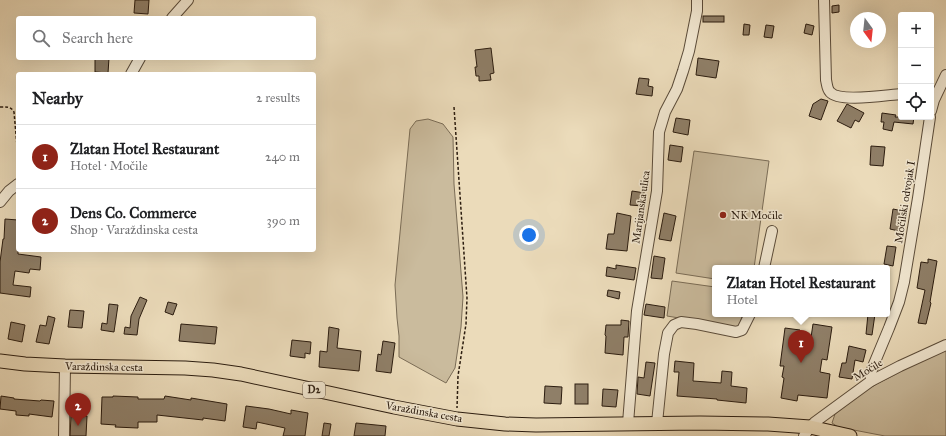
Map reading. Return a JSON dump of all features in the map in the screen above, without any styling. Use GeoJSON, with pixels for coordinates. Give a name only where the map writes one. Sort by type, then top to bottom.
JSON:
{"type":"FeatureCollection","features":[{"type":"Feature","properties":{"kind":"main road","name":"Varaždinska cesta"},"geometry":{"type":"LineString","coordinates":[[0,361],[65,366],[185,368],[213,370],[241,374],[456,419],[505,424],[768,424],[807,432],[850,436]]}},
{"type":"Feature","properties":{"kind":"street"},"geometry":{"type":"LineString","coordinates":[[174,16],[188,0]]}},
{"type":"Feature","properties":{"kind":"street","name":"Marijanska ulica"},"geometry":{"type":"LineString","coordinates":[[628,423],[638,311],[657,191],[659,132],[665,112],[677,89],[683,71],[697,11],[697,0]]}},
{"type":"Feature","properties":{"kind":"street"},"geometry":{"type":"LineString","coordinates":[[824,0],[826,80],[830,92],[836,96],[853,98],[898,94]]}},
{"type":"Feature","properties":{"kind":"street"},"geometry":{"type":"LineString","coordinates":[[132,72],[139,60]]}},
{"type":"Feature","properties":{"kind":"street"},"geometry":{"type":"LineString","coordinates":[[934,96],[946,75]]}},
{"type":"Feature","properties":{"kind":"street","name":"Močilski odvojak I"},"geometry":{"type":"LineString","coordinates":[[870,381],[874,364],[899,302],[904,282],[930,120]]}},
{"type":"Feature","properties":{"kind":"street"},"geometry":{"type":"LineString","coordinates":[[0,202],[9,191],[16,186]]}},
{"type":"Feature","properties":{"kind":"street"},"geometry":{"type":"LineString","coordinates":[[765,265],[772,232]]}},
{"type":"Feature","properties":{"kind":"street"},"geometry":{"type":"LineString","coordinates":[[657,423],[664,354],[668,333],[674,325],[681,322],[736,332],[742,330],[748,317]]}},
{"type":"Feature","properties":{"kind":"street","name":"Močile"},"geometry":{"type":"LineString","coordinates":[[807,432],[822,417],[870,381],[946,345]]}},
{"type":"Feature","properties":{"kind":"street"},"geometry":{"type":"LineString","coordinates":[[64,436],[65,366]]}},
{"type":"Feature","properties":{"kind":"path"},"geometry":{"type":"LineString","coordinates":[[0,107],[13,108],[16,135]]}},
{"type":"Feature","properties":{"kind":"path"},"geometry":{"type":"LineString","coordinates":[[454,107],[467,298],[466,324],[458,376],[456,419]]}},
{"type":"Feature","properties":{"kind":"shaded area"},"geometry":{"type":"Polygon","coordinates":[[[428,119],[443,124],[453,137],[454,184],[463,297],[461,327],[455,368],[446,383],[399,357],[395,285],[410,129],[416,121],[428,119]]]}},
{"type":"Feature","properties":{"kind":"shaded area","name":"NK Močile"},"geometry":{"type":"Polygon","coordinates":[[[694,151],[769,161],[754,265],[712,265],[712,279],[676,273],[694,151]]]}},
{"type":"Feature","properties":{"kind":"shaded area"},"geometry":{"type":"Polygon","coordinates":[[[672,281],[712,287],[712,317],[742,317],[740,328],[667,316],[672,281]]]}},
{"type":"Feature","properties":{"kind":"shaded area"},"geometry":{"type":"Polygon","coordinates":[[[946,348],[946,436],[885,436],[838,427],[832,423],[835,414],[869,388],[946,348]]]}},
{"type":"Feature","properties":{"kind":"building"},"geometry":{"type":"Polygon","coordinates":[[[135,0],[149,0],[148,14],[134,13],[135,0]]]}},
{"type":"Feature","properties":{"kind":"building"},"geometry":{"type":"Polygon","coordinates":[[[839,5],[839,12],[832,13],[832,6],[839,5]]]}},
{"type":"Feature","properties":{"kind":"building"},"geometry":{"type":"Polygon","coordinates":[[[703,16],[724,16],[724,22],[703,22],[703,16]]]}},
{"type":"Feature","properties":{"kind":"building"},"geometry":{"type":"Polygon","coordinates":[[[744,24],[750,25],[749,35],[743,35],[744,24]]]}},
{"type":"Feature","properties":{"kind":"building"},"geometry":{"type":"Polygon","coordinates":[[[806,24],[814,26],[812,35],[804,33],[806,24]]]}},
{"type":"Feature","properties":{"kind":"building"},"geometry":{"type":"Polygon","coordinates":[[[766,25],[774,26],[772,38],[764,37],[766,25]]]}},
{"type":"Feature","properties":{"kind":"building"},"geometry":{"type":"Polygon","coordinates":[[[491,48],[494,73],[490,74],[491,80],[479,81],[479,76],[476,76],[475,67],[477,67],[475,50],[491,48]]]}},
{"type":"Feature","properties":{"kind":"building"},"geometry":{"type":"Polygon","coordinates":[[[698,58],[719,61],[716,78],[696,75],[698,58]]]}},
{"type":"Feature","properties":{"kind":"building"},"geometry":{"type":"Polygon","coordinates":[[[95,60],[109,60],[108,72],[95,72],[95,60]]]}},
{"type":"Feature","properties":{"kind":"building"},"geometry":{"type":"Polygon","coordinates":[[[639,78],[649,79],[648,86],[653,87],[652,96],[636,94],[639,78]]]}},
{"type":"Feature","properties":{"kind":"building"},"geometry":{"type":"Polygon","coordinates":[[[821,99],[828,101],[821,120],[809,116],[813,104],[821,99]]]}},
{"type":"Feature","properties":{"kind":"building"},"geometry":{"type":"Polygon","coordinates":[[[847,104],[864,113],[859,122],[855,120],[851,128],[837,121],[847,104]]]}},
{"type":"Feature","properties":{"kind":"building"},"geometry":{"type":"Polygon","coordinates":[[[882,113],[896,115],[895,117],[898,117],[898,120],[914,120],[913,124],[894,122],[892,131],[883,129],[884,122],[881,122],[882,113]]]}},
{"type":"Feature","properties":{"kind":"building"},"geometry":{"type":"Polygon","coordinates":[[[676,118],[690,120],[688,135],[673,132],[676,118]]]}},
{"type":"Feature","properties":{"kind":"building"},"geometry":{"type":"Polygon","coordinates":[[[670,145],[683,147],[681,162],[668,160],[670,145]]]}},
{"type":"Feature","properties":{"kind":"building"},"geometry":{"type":"Polygon","coordinates":[[[871,146],[885,147],[883,166],[870,165],[871,146]]]}},
{"type":"Feature","properties":{"kind":"building"},"geometry":{"type":"Polygon","coordinates":[[[632,191],[645,193],[643,206],[630,205],[632,191]]]}},
{"type":"Feature","properties":{"kind":"building"},"geometry":{"type":"Polygon","coordinates":[[[893,209],[903,211],[903,215],[906,215],[903,232],[890,229],[893,209]]]}},
{"type":"Feature","properties":{"kind":"building"},"geometry":{"type":"Polygon","coordinates":[[[617,213],[631,216],[627,251],[606,249],[608,234],[614,234],[617,213]]]}},
{"type":"Feature","properties":{"kind":"building"},"geometry":{"type":"Polygon","coordinates":[[[664,213],[676,216],[671,241],[659,239],[664,213]]]}},
{"type":"Feature","properties":{"kind":"building"},"geometry":{"type":"Polygon","coordinates":[[[5,219],[16,220],[16,252],[18,252],[18,254],[41,257],[40,270],[30,269],[29,273],[15,271],[13,285],[31,287],[30,297],[0,293],[0,262],[4,239],[5,219]]]}},
{"type":"Feature","properties":{"kind":"building"},"geometry":{"type":"Polygon","coordinates":[[[887,246],[896,247],[893,266],[884,264],[887,246]]]}},
{"type":"Feature","properties":{"kind":"building"},"geometry":{"type":"Polygon","coordinates":[[[654,256],[665,258],[662,279],[651,278],[654,256]]]}},
{"type":"Feature","properties":{"kind":"building"},"geometry":{"type":"Polygon","coordinates":[[[928,259],[937,261],[931,303],[926,324],[918,323],[925,290],[917,288],[921,262],[928,263],[928,259]]]}},
{"type":"Feature","properties":{"kind":"building"},"geometry":{"type":"Polygon","coordinates":[[[616,265],[636,268],[634,280],[606,276],[607,267],[616,269],[616,265]]]}},
{"type":"Feature","properties":{"kind":"building"},"geometry":{"type":"Polygon","coordinates":[[[608,290],[620,292],[619,299],[607,296],[608,290]]]}},
{"type":"Feature","properties":{"kind":"building"},"geometry":{"type":"Polygon","coordinates":[[[140,297],[147,300],[139,319],[137,335],[124,334],[125,327],[130,328],[131,316],[140,297]]]}},
{"type":"Feature","properties":{"kind":"building"},"geometry":{"type":"Polygon","coordinates":[[[168,302],[177,304],[173,315],[165,312],[168,302]]]}},
{"type":"Feature","properties":{"kind":"building"},"geometry":{"type":"Polygon","coordinates":[[[109,304],[118,305],[114,332],[101,330],[102,323],[107,324],[109,304]]]}},
{"type":"Feature","properties":{"kind":"building"},"geometry":{"type":"Polygon","coordinates":[[[646,304],[665,307],[664,318],[644,315],[646,304]]]}},
{"type":"Feature","properties":{"kind":"building"},"geometry":{"type":"Polygon","coordinates":[[[70,310],[84,311],[82,328],[68,327],[70,310]]]}},
{"type":"Feature","properties":{"kind":"building"},"geometry":{"type":"Polygon","coordinates":[[[48,316],[55,318],[49,344],[36,342],[40,325],[46,326],[48,316]]]}},
{"type":"Feature","properties":{"kind":"building"},"geometry":{"type":"Polygon","coordinates":[[[868,317],[875,317],[872,335],[866,334],[868,317]]]}},
{"type":"Feature","properties":{"kind":"building"},"geometry":{"type":"Polygon","coordinates":[[[621,320],[629,321],[628,337],[624,337],[623,355],[605,353],[606,325],[621,325],[621,320]]]}},
{"type":"Feature","properties":{"kind":"building"},"geometry":{"type":"Polygon","coordinates":[[[11,322],[25,325],[22,342],[8,339],[11,322]]]}},
{"type":"Feature","properties":{"kind":"building"},"geometry":{"type":"Polygon","coordinates":[[[181,324],[217,327],[215,344],[179,341],[181,324]]]}},
{"type":"Feature","properties":{"kind":"building"},"geometry":{"type":"Polygon","coordinates":[[[813,324],[832,327],[827,360],[822,359],[820,372],[830,374],[827,398],[798,395],[797,401],[781,398],[784,366],[780,366],[785,328],[800,330],[796,349],[809,351],[813,324]]]}},
{"type":"Feature","properties":{"kind":"building"},"geometry":{"type":"Polygon","coordinates":[[[329,327],[339,329],[337,348],[361,351],[359,371],[319,367],[320,351],[327,352],[329,327]]]}},
{"type":"Feature","properties":{"kind":"building"},"geometry":{"type":"Polygon","coordinates":[[[292,340],[311,342],[310,354],[305,353],[305,358],[290,356],[292,340]]]}},
{"type":"Feature","properties":{"kind":"building"},"geometry":{"type":"Polygon","coordinates":[[[383,341],[395,343],[391,373],[376,371],[378,354],[381,355],[383,341]]]}},
{"type":"Feature","properties":{"kind":"building"},"geometry":{"type":"Polygon","coordinates":[[[849,346],[866,350],[863,362],[855,360],[852,379],[839,377],[842,363],[846,363],[849,346]]]}},
{"type":"Feature","properties":{"kind":"building"},"geometry":{"type":"Polygon","coordinates":[[[675,361],[694,363],[693,381],[721,383],[722,371],[732,372],[731,386],[747,388],[746,403],[677,396],[679,372],[674,372],[675,361]]]}},
{"type":"Feature","properties":{"kind":"building"},"geometry":{"type":"Polygon","coordinates":[[[646,362],[655,363],[650,396],[637,394],[638,377],[644,378],[646,362]]]}},
{"type":"Feature","properties":{"kind":"building"},"geometry":{"type":"Polygon","coordinates":[[[575,384],[588,384],[588,404],[575,404],[575,384]]]}},
{"type":"Feature","properties":{"kind":"building"},"geometry":{"type":"Polygon","coordinates":[[[545,386],[562,387],[561,404],[544,403],[545,386]]]}},
{"type":"Feature","properties":{"kind":"building"},"geometry":{"type":"Polygon","coordinates":[[[603,389],[618,390],[616,407],[602,406],[603,389]]]}},
{"type":"Feature","properties":{"kind":"building"},"geometry":{"type":"Polygon","coordinates":[[[1,396],[14,399],[54,401],[52,417],[29,414],[29,416],[16,415],[16,411],[0,409],[1,396]]]}},
{"type":"Feature","properties":{"kind":"building"},"geometry":{"type":"Polygon","coordinates":[[[165,396],[191,400],[191,398],[227,404],[225,421],[157,415],[157,422],[138,422],[138,428],[115,427],[116,425],[101,424],[102,397],[138,397],[138,399],[164,399],[165,396]]]}},
{"type":"Feature","properties":{"kind":"building"},"geometry":{"type":"Polygon","coordinates":[[[246,406],[291,414],[291,410],[308,413],[305,436],[283,436],[285,428],[257,422],[256,429],[243,427],[246,406]]]}},
{"type":"Feature","properties":{"kind":"building"},"geometry":{"type":"Polygon","coordinates":[[[71,416],[87,416],[86,436],[70,436],[71,416]]]}},
{"type":"Feature","properties":{"kind":"building"},"geometry":{"type":"Polygon","coordinates":[[[324,423],[331,424],[329,436],[322,436],[324,423]]]}},
{"type":"Feature","properties":{"kind":"building"},"geometry":{"type":"Polygon","coordinates":[[[356,423],[386,426],[385,436],[354,436],[356,423]]]}},
{"type":"Feature","properties":{"kind":"place","name":"NK Močile"},"geometry":{"type":"Point","coordinates":[723,215]}},
{"type":"Feature","properties":{"kind":"place","name":"Zlatan Hotel Restaurant"},"geometry":{"type":"Point","coordinates":[801,363]}},
{"type":"Feature","properties":{"kind":"place","name":"Dens Co. Commerce"},"geometry":{"type":"Point","coordinates":[78,426]}}]}
